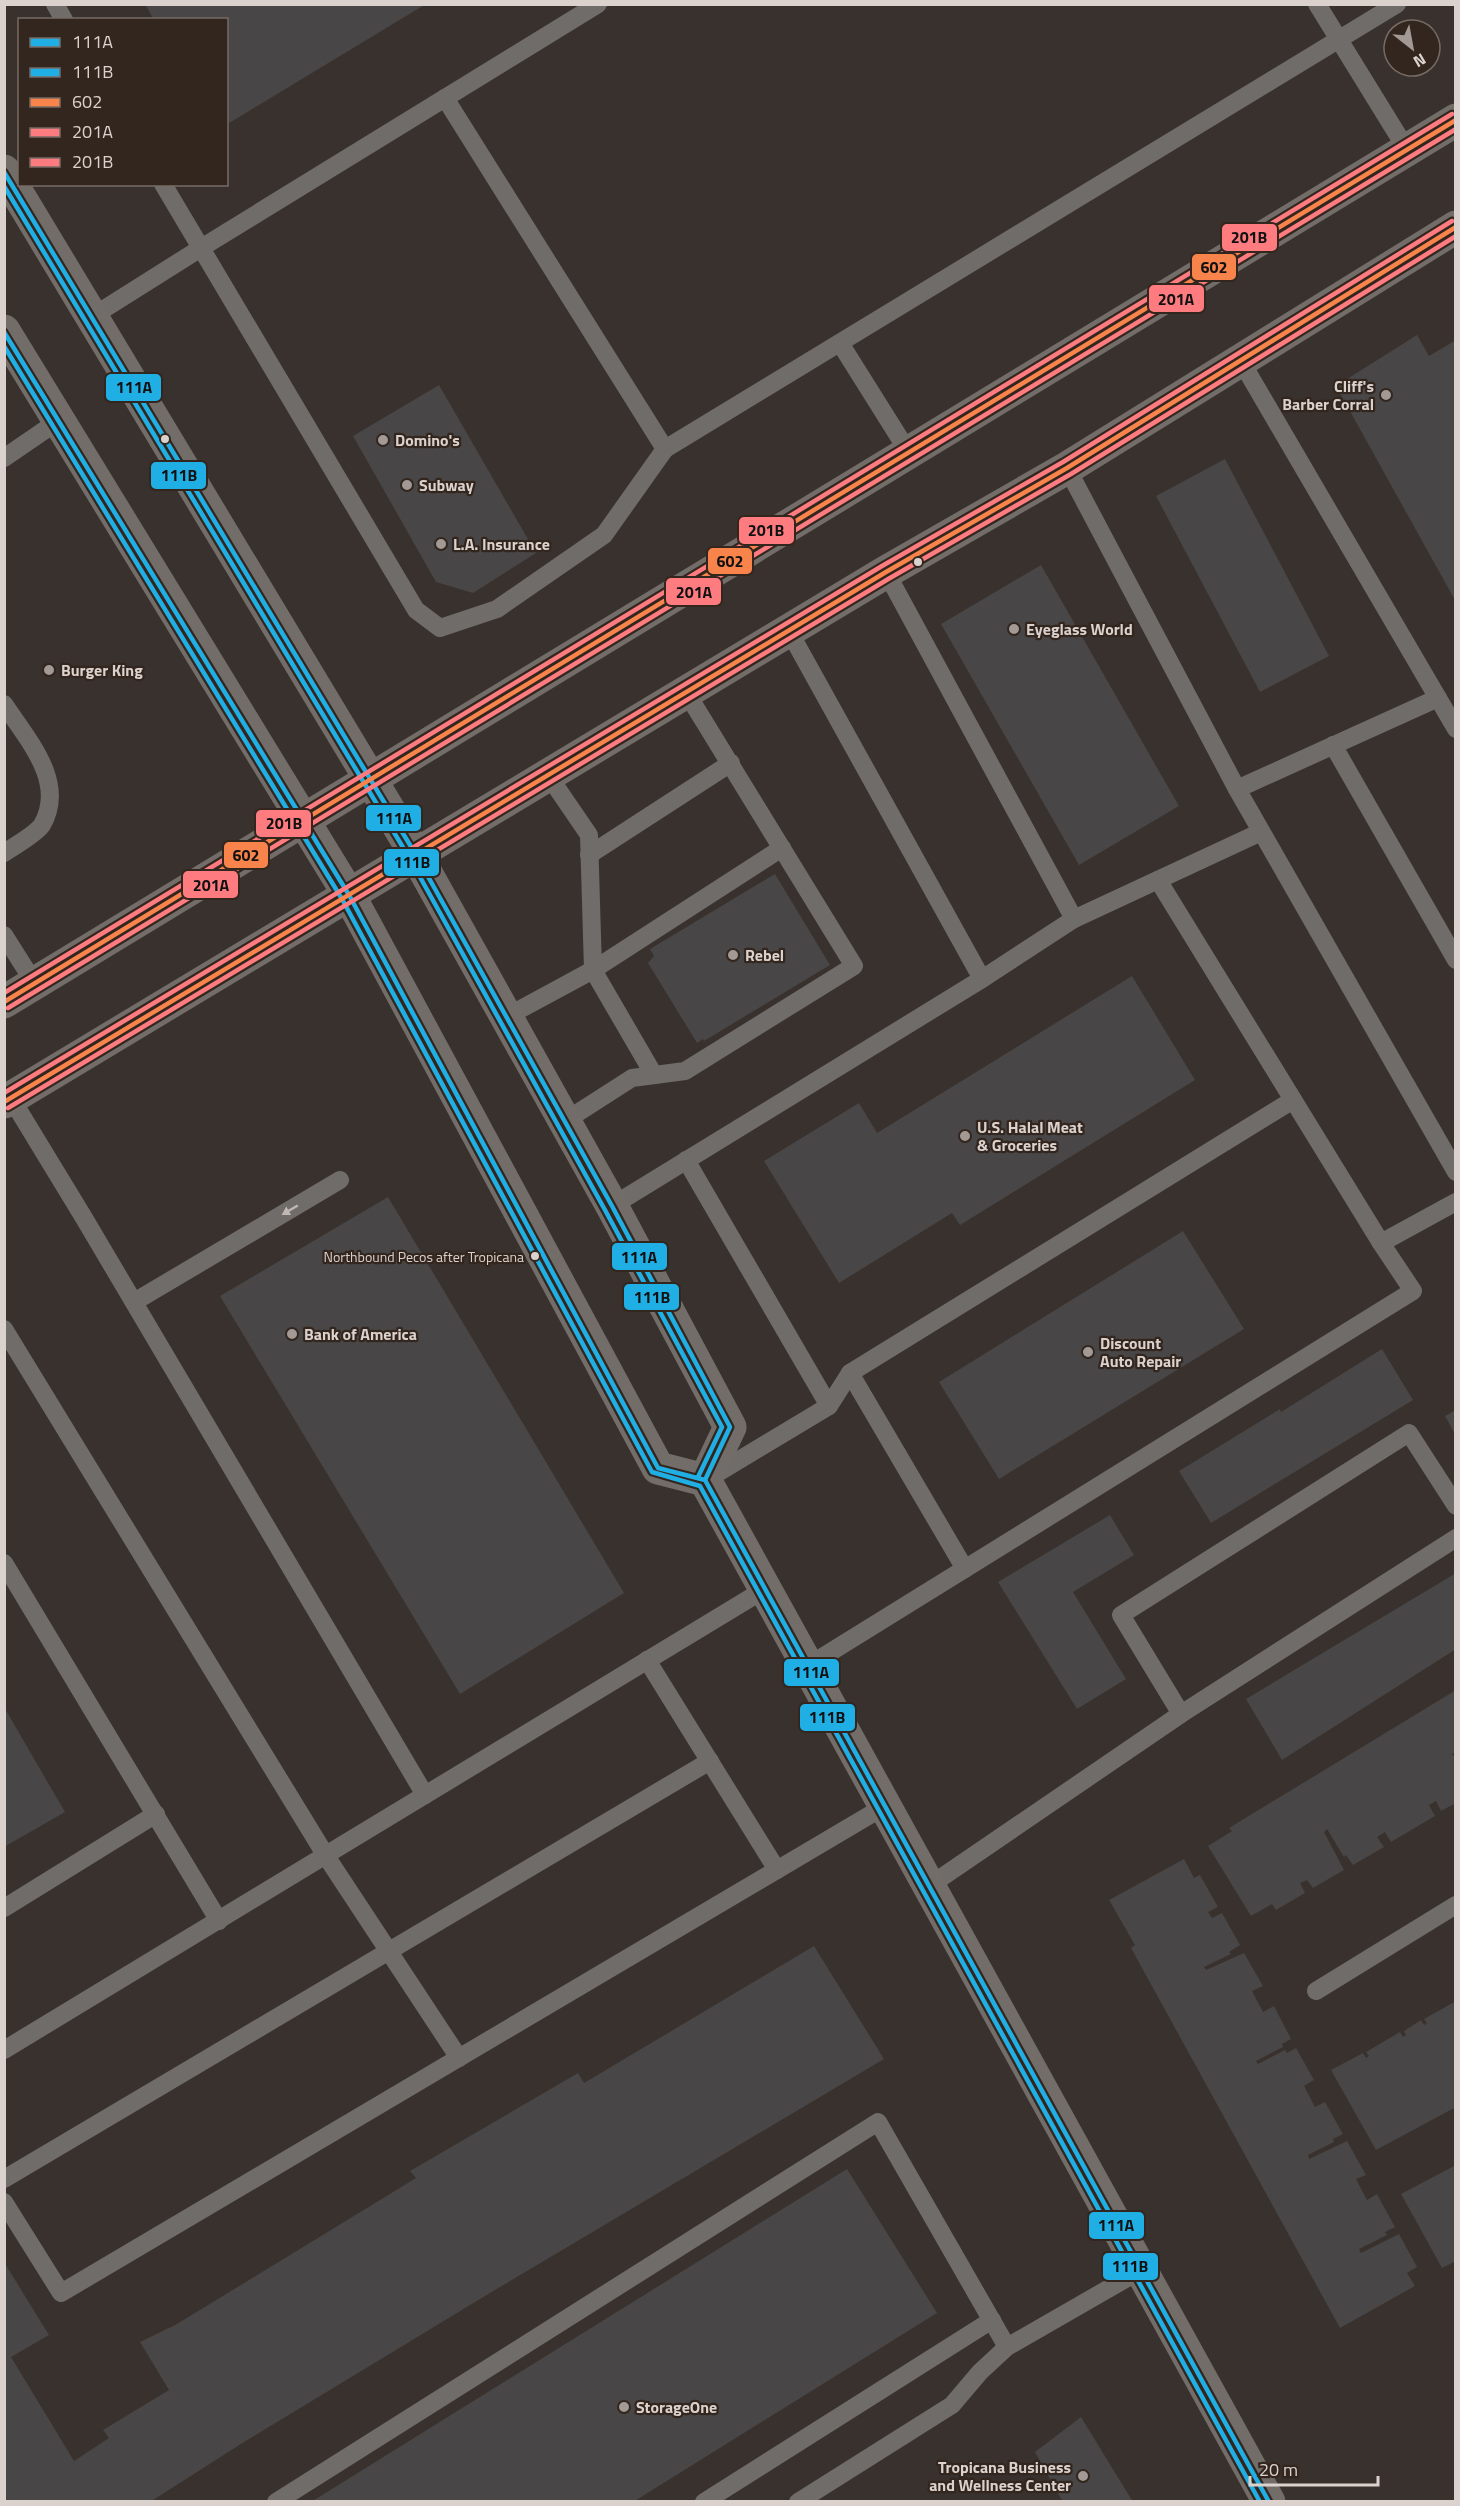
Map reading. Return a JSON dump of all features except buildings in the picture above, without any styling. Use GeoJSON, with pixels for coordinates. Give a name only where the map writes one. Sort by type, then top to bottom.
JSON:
{"type":"FeatureCollection","features":[{"type":"Feature","properties":{"kind":"main road"},"geometry":{"type":"LineString","coordinates":[[4,1002],[1455,120]]}},
{"type":"Feature","properties":{"kind":"main road"},"geometry":{"type":"LineString","coordinates":[[4,171],[372,780],[612,1206],[730,1428],[705,1480]]}},
{"type":"Feature","properties":{"kind":"main road"},"geometry":{"type":"LineString","coordinates":[[8,1100],[886,572],[1067,468],[1455,227]]}},
{"type":"Feature","properties":{"kind":"main road"},"geometry":{"type":"LineString","coordinates":[[4,331],[349,895],[658,1468],[705,1480],[1269,2502]]}},
{"type":"Feature","properties":{"kind":"lane"},"geometry":{"type":"LineString","coordinates":[[55,4],[63,18]]}},
{"type":"Feature","properties":{"kind":"lane"},"geometry":{"type":"LineString","coordinates":[[93,316],[598,4]]}},
{"type":"Feature","properties":{"kind":"lane"},"geometry":{"type":"LineString","coordinates":[[1317,4],[1407,150]]}},
{"type":"Feature","properties":{"kind":"lane"},"geometry":{"type":"LineString","coordinates":[[164,186],[416,610],[440,628],[497,609],[603,535],[665,449],[1397,4]]}},
{"type":"Feature","properties":{"kind":"lane"},"geometry":{"type":"LineString","coordinates":[[445,98],[665,449]]}},
{"type":"Feature","properties":{"kind":"lane"},"geometry":{"type":"LineString","coordinates":[[840,343],[909,453]]}},
{"type":"Feature","properties":{"kind":"lane"},"geometry":{"type":"LineString","coordinates":[[1241,360],[1455,729]]}},
{"type":"Feature","properties":{"kind":"lane"},"geometry":{"type":"LineString","coordinates":[[4,458],[58,421]]}},
{"type":"Feature","properties":{"kind":"lane"},"geometry":{"type":"LineString","coordinates":[[1067,468],[1238,789],[1455,1172]]}},
{"type":"Feature","properties":{"kind":"lane"},"geometry":{"type":"LineString","coordinates":[[886,572],[1074,919]]}},
{"type":"Feature","properties":{"kind":"lane"},"geometry":{"type":"LineString","coordinates":[[789,632],[982,979]]}},
{"type":"Feature","properties":{"kind":"lane"},"geometry":{"type":"LineString","coordinates":[[564,1121],[632,1078],[685,1071],[854,966],[686,692]]}},
{"type":"Feature","properties":{"kind":"lane"},"geometry":{"type":"LineString","coordinates":[[1238,789],[1438,698]]}},
{"type":"Feature","properties":{"kind":"lane"},"geometry":{"type":"LineString","coordinates":[[4,704],[46,768],[51,798],[41,827],[4,854]]}},
{"type":"Feature","properties":{"kind":"lane"},"geometry":{"type":"LineString","coordinates":[[1333,745],[1455,960]]}},
{"type":"Feature","properties":{"kind":"lane"},"geometry":{"type":"LineString","coordinates":[[589,855],[731,763]]}},
{"type":"Feature","properties":{"kind":"lane"},"geometry":{"type":"LineString","coordinates":[[548,776],[589,835],[593,970],[654,1075]]}},
{"type":"Feature","properties":{"kind":"lane"},"geometry":{"type":"LineString","coordinates":[[612,1206],[982,979],[1074,919],[1262,832]]}},
{"type":"Feature","properties":{"kind":"lane"},"geometry":{"type":"LineString","coordinates":[[506,1017],[593,970],[782,848]]}},
{"type":"Feature","properties":{"kind":"lane"},"geometry":{"type":"LineString","coordinates":[[808,1666],[1413,1291],[1381,1243],[1158,880]]}},
{"type":"Feature","properties":{"kind":"lane"},"geometry":{"type":"LineString","coordinates":[[4,934],[35,984]]}},
{"type":"Feature","properties":{"kind":"lane"},"geometry":{"type":"LineString","coordinates":[[8,1100],[134,1302],[425,1796]]}},
{"type":"Feature","properties":{"kind":"lane"},"geometry":{"type":"LineString","coordinates":[[705,1480],[830,1406],[850,1373],[1293,1100]]}},
{"type":"Feature","properties":{"kind":"lane"},"geometry":{"type":"LineString","coordinates":[[686,1160],[830,1406]]}},
{"type":"Feature","properties":{"kind":"lane"},"geometry":{"type":"LineString","coordinates":[[134,1302],[340,1180]]}},
{"type":"Feature","properties":{"kind":"lane"},"geometry":{"type":"LineString","coordinates":[[1381,1243],[1455,1202]]}},
{"type":"Feature","properties":{"kind":"lane"},"geometry":{"type":"LineString","coordinates":[[4,1329],[326,1856],[459,2058]]}},
{"type":"Feature","properties":{"kind":"lane"},"geometry":{"type":"LineString","coordinates":[[850,1373],[965,1569]]}},
{"type":"Feature","properties":{"kind":"lane"},"geometry":{"type":"LineString","coordinates":[[1180,1714],[1121,1615],[1409,1433],[1455,1506]]}},
{"type":"Feature","properties":{"kind":"lane"},"geometry":{"type":"LineString","coordinates":[[929,1886],[1180,1714],[1455,1538]]}},
{"type":"Feature","properties":{"kind":"lane"},"geometry":{"type":"LineString","coordinates":[[4,1563],[219,1921]]}},
{"type":"Feature","properties":{"kind":"lane"},"geometry":{"type":"LineString","coordinates":[[4,2050],[765,1589]]}},
{"type":"Feature","properties":{"kind":"lane"},"geometry":{"type":"LineString","coordinates":[[647,1660],[777,1870]]}},
{"type":"Feature","properties":{"kind":"lane"},"geometry":{"type":"LineString","coordinates":[[4,2179],[710,1761]]}},
{"type":"Feature","properties":{"kind":"lane"},"geometry":{"type":"LineString","coordinates":[[4,2202],[61,2293],[885,1806]]}},
{"type":"Feature","properties":{"kind":"lane"},"geometry":{"type":"LineString","coordinates":[[4,1908],[156,1814]]}},
{"type":"Feature","properties":{"kind":"lane"},"geometry":{"type":"LineString","coordinates":[[1316,1991],[1455,1905]]}},
{"type":"Feature","properties":{"kind":"lane"},"geometry":{"type":"LineString","coordinates":[[276,2502],[878,2122],[1007,2347]]}},
{"type":"Feature","properties":{"kind":"lane"},"geometry":{"type":"LineString","coordinates":[[798,2502],[952,2405],[980,2372],[1007,2347],[1141,2270]]}},
{"type":"Feature","properties":{"kind":"lane"},"geometry":{"type":"LineString","coordinates":[[704,2502],[992,2320]]}},
{"type":"Feature","properties":{"kind":"transit line","name":"201B"},"geometry":{"type":"LineString","coordinates":[[4,993],[1452,114]]}},
{"type":"Feature","properties":{"kind":"transit line","name":"602"},"geometry":{"type":"LineString","coordinates":[[4,1002],[1456,120]]}},
{"type":"Feature","properties":{"kind":"transit line","name":"201A"},"geometry":{"type":"LineString","coordinates":[[8,1008],[1456,129]]}},
{"type":"Feature","properties":{"kind":"transit line","name":"111A"},"geometry":{"type":"LineString","coordinates":[[4,172],[416,855],[612,1206],[730,1427],[705,1480]]}},
{"type":"Feature","properties":{"kind":"transit line","name":"111B"},"geometry":{"type":"LineString","coordinates":[[4,186],[410,859],[605,1210],[722,1427],[698,1477]]}},
{"type":"Feature","properties":{"kind":"transit line","name":"201B"},"geometry":{"type":"LineString","coordinates":[[4,1093],[882,566],[1063,462],[1452,221]]}},
{"type":"Feature","properties":{"kind":"transit line","name":"602"},"geometry":{"type":"LineString","coordinates":[[4,1102],[886,572],[1067,468],[1456,227]]}},
{"type":"Feature","properties":{"kind":"transit line","name":"201A"},"geometry":{"type":"LineString","coordinates":[[8,1108],[890,578],[1071,474],[1456,236]]}},
{"type":"Feature","properties":{"kind":"transit line","name":"111A"},"geometry":{"type":"LineString","coordinates":[[4,332],[349,895],[658,1468],[705,1480],[1269,2502]]}},
{"type":"Feature","properties":{"kind":"transit line","name":"111B"},"geometry":{"type":"LineString","coordinates":[[4,346],[342,899],[652,1472],[700,1486],[1260,2502]]}},
{"type":"Feature","properties":{"kind":"place","name":"Cliff's Barber Corral"},"geometry":{"type":"Point","coordinates":[1386,395]}},
{"type":"Feature","properties":{"kind":"place","name":"Domino's"},"geometry":{"type":"Point","coordinates":[383,440]}},
{"type":"Feature","properties":{"kind":"place","name":"Subway"},"geometry":{"type":"Point","coordinates":[407,485]}},
{"type":"Feature","properties":{"kind":"place","name":"L.A. Insurance"},"geometry":{"type":"Point","coordinates":[441,544]}},
{"type":"Feature","properties":{"kind":"place","name":"Eyeglass World"},"geometry":{"type":"Point","coordinates":[1014,629]}},
{"type":"Feature","properties":{"kind":"place","name":"Burger King"},"geometry":{"type":"Point","coordinates":[49,670]}},
{"type":"Feature","properties":{"kind":"place","name":"Rebel"},"geometry":{"type":"Point","coordinates":[733,955]}},
{"type":"Feature","properties":{"kind":"place","name":"U.S. Halal Meat & Groceries"},"geometry":{"type":"Point","coordinates":[965,1136]}},
{"type":"Feature","properties":{"kind":"place","name":"Northbound Pecos after Tropicana"},"geometry":{"type":"Point","coordinates":[535,1256]}},
{"type":"Feature","properties":{"kind":"place","name":"Bank of America"},"geometry":{"type":"Point","coordinates":[292,1334]}},
{"type":"Feature","properties":{"kind":"place","name":"Discount Auto Repair"},"geometry":{"type":"Point","coordinates":[1088,1352]}},
{"type":"Feature","properties":{"kind":"place","name":"StorageOne"},"geometry":{"type":"Point","coordinates":[624,2407]}},
{"type":"Feature","properties":{"kind":"place","name":"Tropicana Business and Wellness Center"},"geometry":{"type":"Point","coordinates":[1083,2476]}}]}
